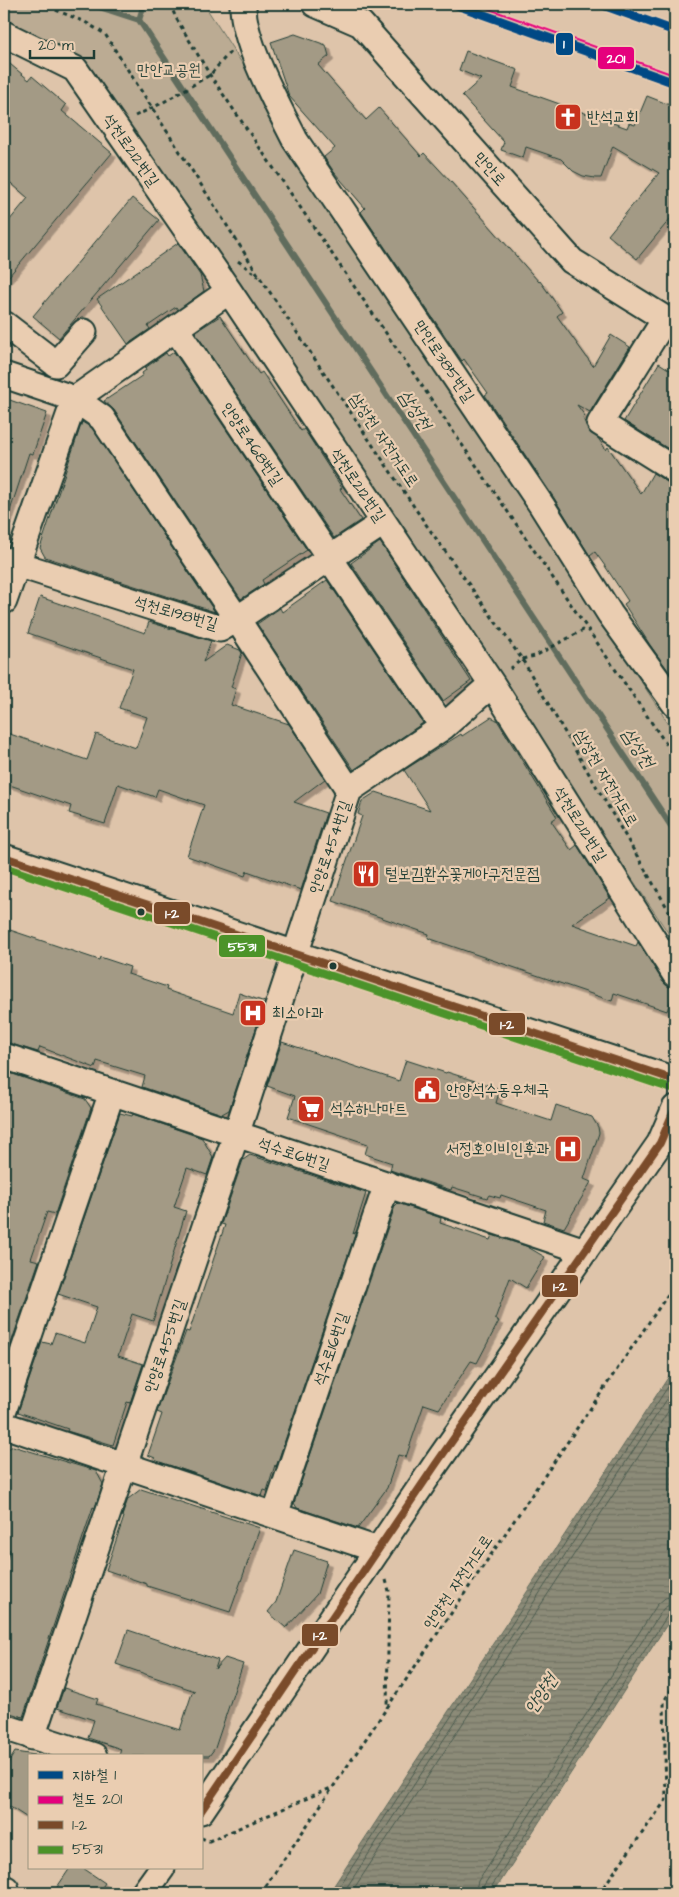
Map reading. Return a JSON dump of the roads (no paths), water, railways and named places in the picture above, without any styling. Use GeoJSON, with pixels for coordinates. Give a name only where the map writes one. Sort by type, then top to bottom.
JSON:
{"type":"FeatureCollection","features":[{"type":"Feature","properties":{"kind":"street","name":"만안로385번길"},"geometry":{"type":"LineString","coordinates":[[243,4],[247,32],[273,96],[295,140],[542,506],[610,614],[675,704]]}},
{"type":"Feature","properties":{"kind":"street","name":"만안로"},"geometry":{"type":"LineString","coordinates":[[315,4],[361,24],[572,261],[670,322]]}},
{"type":"Feature","properties":{"kind":"street","name":"석천로212번길"},"geometry":{"type":"LineString","coordinates":[[4,34],[75,69],[229,291],[492,684],[675,974]]}},
{"type":"Feature","properties":{"kind":"street"},"geometry":{"type":"LineString","coordinates":[[4,601],[10,562],[75,399],[229,291]]}},
{"type":"Feature","properties":{"kind":"street"},"geometry":{"type":"LineString","coordinates":[[670,322],[600,423],[675,470]]}},
{"type":"Feature","properties":{"kind":"street"},"geometry":{"type":"LineString","coordinates":[[4,324],[56,364],[84,332]]}},
{"type":"Feature","properties":{"kind":"street","name":"안양로468번길"},"geometry":{"type":"LineString","coordinates":[[176,329],[329,559]]}},
{"type":"Feature","properties":{"kind":"street"},"geometry":{"type":"LineString","coordinates":[[4,375],[75,399],[102,418],[237,619],[383,523]]}},
{"type":"Feature","properties":{"kind":"street"},"geometry":{"type":"LineString","coordinates":[[329,559],[443,727]]}},
{"type":"Feature","properties":{"kind":"street","name":"석천로198번길"},"geometry":{"type":"LineString","coordinates":[[10,562],[220,629],[237,619],[349,790]]}},
{"type":"Feature","properties":{"kind":"street","name":"안양로454번길"},"geometry":{"type":"LineString","coordinates":[[294,953],[349,790],[443,727],[492,684]]}},
{"type":"Feature","properties":{"kind":"street"},"geometry":{"type":"LineString","coordinates":[[4,857],[675,1080]]}},
{"type":"Feature","properties":{"kind":"street","name":"안양로455번길"},"geometry":{"type":"LineString","coordinates":[[32,1737],[236,1135],[294,953]]}},
{"type":"Feature","properties":{"kind":"street","name":"석수로6번길"},"geometry":{"type":"LineString","coordinates":[[4,1056],[585,1251]]}},
{"type":"Feature","properties":{"kind":"street"},"geometry":{"type":"LineString","coordinates":[[4,1409],[112,1092]]}},
{"type":"Feature","properties":{"kind":"street"},"geometry":{"type":"LineString","coordinates":[[205,1798],[660,1143],[675,1108]]}},
{"type":"Feature","properties":{"kind":"street","name":"석수로16번길"},"geometry":{"type":"LineString","coordinates":[[275,1515],[387,1184]]}},
{"type":"Feature","properties":{"kind":"street"},"geometry":{"type":"LineString","coordinates":[[4,1425],[378,1550]]}},
{"type":"Feature","properties":{"kind":"street"},"geometry":{"type":"LineString","coordinates":[[4,1727],[87,1754]]}},
{"type":"Feature","properties":{"kind":"street"},"geometry":{"type":"LineString","coordinates":[[144,1893],[161,1870]]}},
{"type":"Feature","properties":{"kind":"street"},"geometry":{"type":"LineString","coordinates":[[4,1888],[6,1889],[4,1892]]}},
{"type":"Feature","properties":{"kind":"water","name":"안양천"},"geometry":{"type":"Polygon","coordinates":[[[675,1367],[675,1612],[501,1881],[493,1893],[329,1893],[675,1367]]]}},
{"type":"Feature","properties":{"kind":"waterway"},"geometry":{"type":"LineString","coordinates":[[90,4],[139,20]]}},
{"type":"Feature","properties":{"kind":"waterway","name":"삼성천"},"geometry":{"type":"LineString","coordinates":[[144,4],[139,20],[675,832]]}},
{"type":"Feature","properties":{"kind":"metro line","name":"1"},"geometry":{"type":"LineString","coordinates":[[454,4],[675,83]]}},
{"type":"Feature","properties":{"kind":"metro line","name":"1"},"geometry":{"type":"LineString","coordinates":[[600,4],[675,31]]}},
{"type":"Feature","properties":{"kind":"rail line","name":"201"},"geometry":{"type":"LineString","coordinates":[[490,13],[672,78]]}},
{"type":"Feature","properties":{"kind":"place","name":"반석교회"},"geometry":{"type":"Point","coordinates":[568,117]}},
{"type":"Feature","properties":{"kind":"place","name":"털보김환수꽃게아구전문점"},"geometry":{"type":"Point","coordinates":[366,874]}},
{"type":"Feature","properties":{"kind":"place","name":"최소아과"},"geometry":{"type":"Point","coordinates":[253,1013]}},
{"type":"Feature","properties":{"kind":"place","name":"안양석수동우체국"},"geometry":{"type":"Point","coordinates":[427,1090]}},
{"type":"Feature","properties":{"kind":"place","name":"석수하나마트"},"geometry":{"type":"Point","coordinates":[311,1109]}},
{"type":"Feature","properties":{"kind":"place","name":"서정호이비인후과"},"geometry":{"type":"Point","coordinates":[568,1149]}},
{"type":"Feature","properties":{"kind":"park label","name":"만안교공원"},"geometry":{"type":"Point","coordinates":[169,70]}}]}
